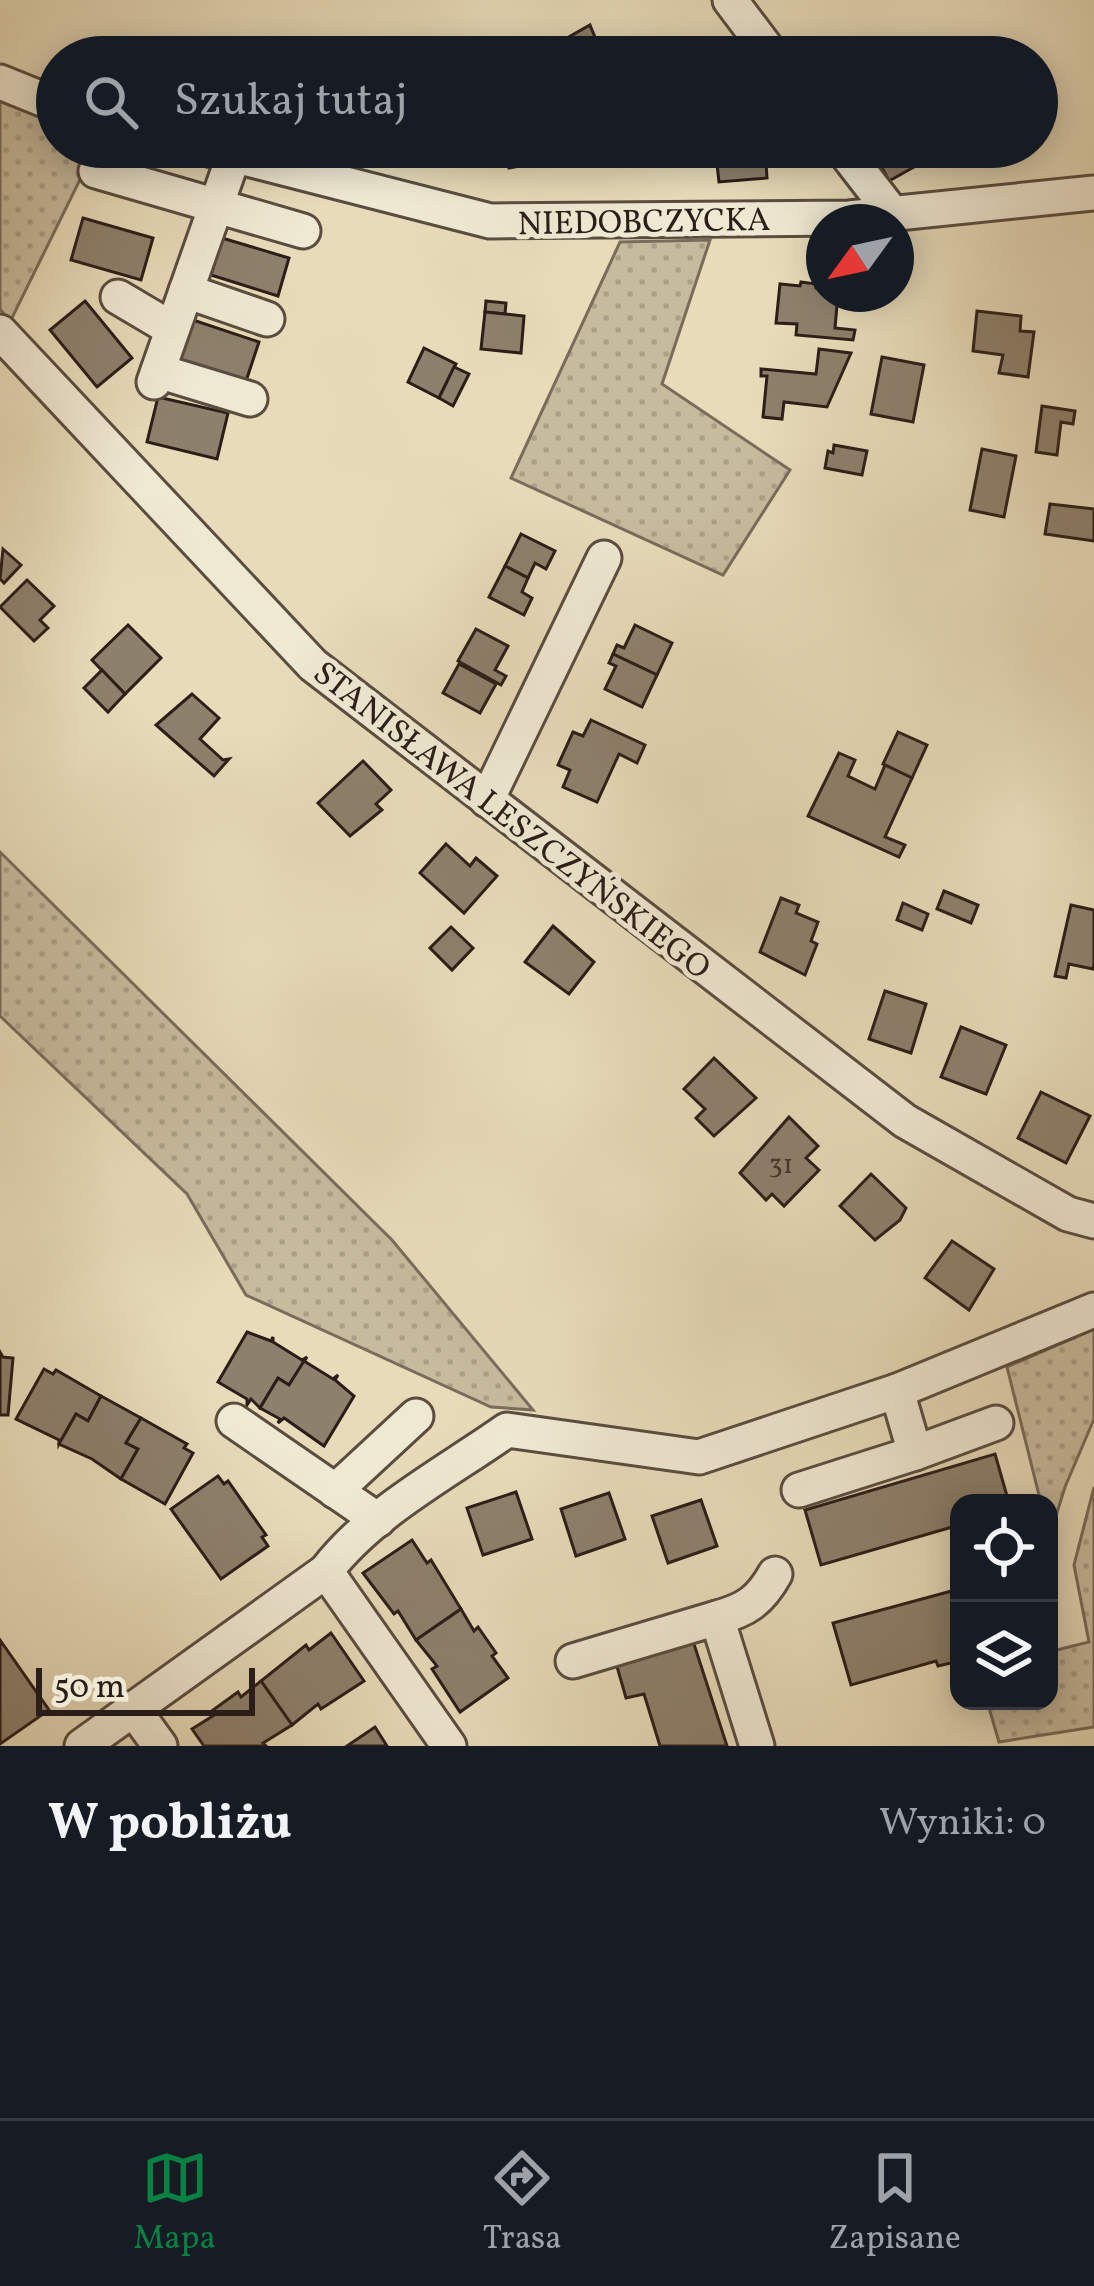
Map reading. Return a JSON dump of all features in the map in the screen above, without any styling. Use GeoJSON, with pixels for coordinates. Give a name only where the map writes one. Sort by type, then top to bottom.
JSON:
{"type":"FeatureCollection","features":[{"type":"Feature","properties":{"kind":"street"},"geometry":{"type":"LineString","coordinates":[[730,0],[757,36]]}},
{"type":"Feature","properties":{"kind":"street"},"geometry":{"type":"LineString","coordinates":[[0,82],[36,96]]}},
{"type":"Feature","properties":{"kind":"street"},"geometry":{"type":"LineString","coordinates":[[217,168],[216,206],[156,376],[250,399]]}},
{"type":"Feature","properties":{"kind":"street","name":"NIEDOBCZYCKA"},"geometry":{"type":"LineString","coordinates":[[284,168],[490,221],[806,218]]}},
{"type":"Feature","properties":{"kind":"street"},"geometry":{"type":"LineString","coordinates":[[858,168],[885,204]]}},
{"type":"Feature","properties":{"kind":"street"},"geometry":{"type":"LineString","coordinates":[[96,171],[303,231]]}},
{"type":"Feature","properties":{"kind":"street","name":"NIEDOBCZYCKA"},"geometry":{"type":"LineString","coordinates":[[914,211],[1094,193]]}},
{"type":"Feature","properties":{"kind":"street"},"geometry":{"type":"LineString","coordinates":[[186,291],[267,319]]}},
{"type":"Feature","properties":{"kind":"street"},"geometry":{"type":"LineString","coordinates":[[118,297],[172,329]]}},
{"type":"Feature","properties":{"kind":"street","name":"STANISŁAWA LESZCZYŃSKIEGO"},"geometry":{"type":"LineString","coordinates":[[0,332],[313,665],[905,1121],[1068,1214],[1094,1221]]}},
{"type":"Feature","properties":{"kind":"street"},"geometry":{"type":"LineString","coordinates":[[488,800],[604,558]]}},
{"type":"Feature","properties":{"kind":"street"},"geometry":{"type":"LineString","coordinates":[[82,1746],[326,1571],[341,1551],[378,1520],[507,1430],[699,1457],[897,1390],[1094,1310]]}},
{"type":"Feature","properties":{"kind":"street"},"geometry":{"type":"LineString","coordinates":[[897,1390],[915,1453]]}},
{"type":"Feature","properties":{"kind":"street"},"geometry":{"type":"LineString","coordinates":[[335,1491],[416,1416]]}},
{"type":"Feature","properties":{"kind":"street"},"geometry":{"type":"LineString","coordinates":[[234,1421],[378,1520]]}},
{"type":"Feature","properties":{"kind":"street"},"geometry":{"type":"LineString","coordinates":[[799,1490],[996,1424]]}},
{"type":"Feature","properties":{"kind":"street"},"geometry":{"type":"LineString","coordinates":[[326,1571],[449,1746]]}},
{"type":"Feature","properties":{"kind":"street"},"geometry":{"type":"LineString","coordinates":[[573,1660],[746,1610],[763,1595],[775,1574]]}},
{"type":"Feature","properties":{"kind":"street"},"geometry":{"type":"LineString","coordinates":[[717,1618],[757,1746]]}},
{"type":"Feature","properties":{"kind":"street"},"geometry":{"type":"LineString","coordinates":[[134,1710],[160,1746]]}},
{"type":"Feature","properties":{"kind":"shaded area"},"geometry":{"type":"Polygon","coordinates":[[[0,101],[36,114],[36,168],[86,168],[10,322],[0,309],[0,101]]]}},
{"type":"Feature","properties":{"kind":"shaded area"},"geometry":{"type":"Polygon","coordinates":[[[710,240],[662,384],[790,470],[723,575],[511,478],[620,242],[710,240]]]}},
{"type":"Feature","properties":{"kind":"shaded area"},"geometry":{"type":"Polygon","coordinates":[[[0,852],[392,1240],[533,1410],[491,1407],[246,1295],[187,1194],[0,1016],[0,852]]]}},
{"type":"Feature","properties":{"kind":"shaded area"},"geometry":{"type":"Polygon","coordinates":[[[1094,1329],[1094,1419],[1058,1509],[1058,1494],[1039,1494],[1007,1367],[1094,1329]]]}},
{"type":"Feature","properties":{"kind":"shaded area"},"geometry":{"type":"Polygon","coordinates":[[[1094,1487],[1094,1727],[999,1742],[990,1710],[1058,1710],[1058,1650],[1089,1642],[1074,1565],[1094,1487]]]}},
{"type":"Feature","properties":{"kind":"building"},"geometry":{"type":"Polygon","coordinates":[[[590,25],[594,36],[571,36],[590,25]]]}},
{"type":"Feature","properties":{"kind":"building"},"geometry":{"type":"Polygon","coordinates":[[[717,168],[766,168],[767,178],[719,182],[717,168]]]}},
{"type":"Feature","properties":{"kind":"building"},"geometry":{"type":"Polygon","coordinates":[[[882,168],[912,168],[889,181],[882,168]]]}},
{"type":"Feature","properties":{"kind":"building"},"geometry":{"type":"Polygon","coordinates":[[[83,218],[153,238],[141,280],[71,260],[83,218]]]}},
{"type":"Feature","properties":{"kind":"building"},"geometry":{"type":"Polygon","coordinates":[[[222,238],[289,258],[278,296],[211,275],[222,238]]]}},
{"type":"Feature","properties":{"kind":"building"},"geometry":{"type":"Polygon","coordinates":[[[806,283],[806,312],[836,312],[835,328],[855,330],[853,340],[796,335],[797,324],[776,323],[780,284],[806,283]]]}},
{"type":"Feature","properties":{"kind":"building"},"geometry":{"type":"Polygon","coordinates":[[[85,301],[132,358],[97,387],[50,330],[85,301]]]}},
{"type":"Feature","properties":{"kind":"building"},"geometry":{"type":"Polygon","coordinates":[[[486,301],[506,303],[505,314],[485,312],[486,301]]]}},
{"type":"Feature","properties":{"kind":"building"},"geometry":{"type":"Polygon","coordinates":[[[977,311],[1021,316],[1020,331],[1034,332],[1028,377],[999,373],[1003,355],[973,351],[977,311]]]}},
{"type":"Feature","properties":{"kind":"building"},"geometry":{"type":"Polygon","coordinates":[[[485,312],[524,316],[521,353],[481,349],[485,312]]]}},
{"type":"Feature","properties":{"kind":"building"},"geometry":{"type":"Polygon","coordinates":[[[190,319],[259,342],[245,384],[176,362],[190,319]]]}},
{"type":"Feature","properties":{"kind":"building"},"geometry":{"type":"Polygon","coordinates":[[[424,348],[456,364],[439,398],[408,382],[424,348]]]}},
{"type":"Feature","properties":{"kind":"building"},"geometry":{"type":"Polygon","coordinates":[[[819,349],[851,353],[827,407],[784,402],[782,419],[763,417],[767,376],[761,376],[761,369],[816,374],[819,349]]]}},
{"type":"Feature","properties":{"kind":"building"},"geometry":{"type":"Polygon","coordinates":[[[882,357],[924,365],[913,422],[871,414],[882,357]]]}},
{"type":"Feature","properties":{"kind":"building"},"geometry":{"type":"Polygon","coordinates":[[[454,367],[469,374],[453,406],[439,398],[454,367]]]}},
{"type":"Feature","properties":{"kind":"building"},"geometry":{"type":"Polygon","coordinates":[[[158,397],[228,413],[217,459],[147,442],[158,397]]]}},
{"type":"Feature","properties":{"kind":"building"},"geometry":{"type":"Polygon","coordinates":[[[1042,406],[1075,411],[1073,424],[1061,422],[1057,455],[1036,452],[1042,406]]]}},
{"type":"Feature","properties":{"kind":"building"},"geometry":{"type":"Polygon","coordinates":[[[834,445],[867,451],[862,475],[825,468],[834,445]]]}},
{"type":"Feature","properties":{"kind":"building"},"geometry":{"type":"Polygon","coordinates":[[[982,449],[1016,456],[1004,517],[970,510],[982,449]]]}},
{"type":"Feature","properties":{"kind":"building"},"geometry":{"type":"Polygon","coordinates":[[[1050,504],[1094,509],[1094,541],[1045,534],[1050,504]]]}},
{"type":"Feature","properties":{"kind":"building"},"geometry":{"type":"Polygon","coordinates":[[[521,534],[555,551],[546,569],[535,563],[528,578],[505,566],[521,534]]]}},
{"type":"Feature","properties":{"kind":"building"},"geometry":{"type":"Polygon","coordinates":[[[3,549],[21,565],[4,583],[0,579],[3,549]]]}},
{"type":"Feature","properties":{"kind":"building"},"geometry":{"type":"Polygon","coordinates":[[[505,566],[528,578],[522,592],[532,598],[524,615],[489,597],[505,566]]]}},
{"type":"Feature","properties":{"kind":"building"},"geometry":{"type":"Polygon","coordinates":[[[27,580],[54,606],[40,620],[48,628],[34,641],[0,607],[27,580]]]}},
{"type":"Feature","properties":{"kind":"building"},"geometry":{"type":"Polygon","coordinates":[[[128,625],[161,658],[125,694],[92,660],[128,625]]]}},
{"type":"Feature","properties":{"kind":"building"},"geometry":{"type":"Polygon","coordinates":[[[635,625],[672,643],[657,675],[613,654],[617,645],[624,648],[635,625]]]}},
{"type":"Feature","properties":{"kind":"building"},"geometry":{"type":"Polygon","coordinates":[[[476,629],[508,646],[495,670],[506,676],[501,685],[458,661],[476,629]]]}},
{"type":"Feature","properties":{"kind":"building"},"geometry":{"type":"Polygon","coordinates":[[[613,654],[657,675],[642,707],[605,689],[616,666],[609,663],[613,654]]]}},
{"type":"Feature","properties":{"kind":"building"},"geometry":{"type":"Polygon","coordinates":[[[459,664],[496,684],[480,713],[443,693],[459,664]]]}},
{"type":"Feature","properties":{"kind":"building"},"geometry":{"type":"Polygon","coordinates":[[[102,670],[125,694],[108,712],[84,688],[102,670]]]}},
{"type":"Feature","properties":{"kind":"building"},"geometry":{"type":"Polygon","coordinates":[[[192,694],[219,718],[200,739],[223,760],[229,759],[214,776],[156,725],[192,694]]]}},
{"type":"Feature","properties":{"kind":"building"},"geometry":{"type":"Polygon","coordinates":[[[591,720],[645,745],[637,763],[619,754],[597,802],[563,787],[570,770],[558,765],[573,732],[583,736],[591,720]]]}},
{"type":"Feature","properties":{"kind":"building"},"geometry":{"type":"Polygon","coordinates":[[[898,732],[927,745],[912,778],[883,764],[898,732]]]}},
{"type":"Feature","properties":{"kind":"building"},"geometry":{"type":"Polygon","coordinates":[[[839,753],[855,760],[848,776],[875,789],[885,765],[912,778],[885,837],[905,845],[899,857],[808,816],[839,753]]]}},
{"type":"Feature","properties":{"kind":"building"},"geometry":{"type":"Polygon","coordinates":[[[363,761],[391,790],[376,804],[382,810],[350,836],[318,803],[363,761]]]}},
{"type":"Feature","properties":{"kind":"building"},"geometry":{"type":"Polygon","coordinates":[[[446,844],[470,866],[476,858],[497,876],[464,913],[420,873],[446,844]]]}},
{"type":"Feature","properties":{"kind":"building"},"geometry":{"type":"Polygon","coordinates":[[[944,891],[978,905],[971,923],[937,909],[944,891]]]}},
{"type":"Feature","properties":{"kind":"building"},"geometry":{"type":"Polygon","coordinates":[[[781,898],[799,905],[796,913],[818,922],[811,941],[817,944],[805,975],[760,952],[781,898]]]}},
{"type":"Feature","properties":{"kind":"building"},"geometry":{"type":"Polygon","coordinates":[[[903,903],[928,914],[922,930],[897,920],[903,903]]]}},
{"type":"Feature","properties":{"kind":"building"},"geometry":{"type":"Polygon","coordinates":[[[1071,905],[1094,910],[1094,964],[1093,969],[1069,964],[1066,978],[1055,976],[1071,905]]]}},
{"type":"Feature","properties":{"kind":"building"},"geometry":{"type":"Polygon","coordinates":[[[553,926],[594,962],[569,994],[525,962],[553,926]]]}},
{"type":"Feature","properties":{"kind":"building"},"geometry":{"type":"Polygon","coordinates":[[[451,927],[473,948],[452,970],[430,948],[451,927]]]}},
{"type":"Feature","properties":{"kind":"building"},"geometry":{"type":"Polygon","coordinates":[[[885,991],[926,1004],[911,1053],[869,1039],[885,991]]]}},
{"type":"Feature","properties":{"kind":"building"},"geometry":{"type":"Polygon","coordinates":[[[961,1027],[1006,1045],[986,1094],[941,1077],[961,1027]]]}},
{"type":"Feature","properties":{"kind":"building"},"geometry":{"type":"Polygon","coordinates":[[[714,1058],[756,1098],[714,1136],[696,1118],[705,1109],[684,1089],[714,1058]]]}},
{"type":"Feature","properties":{"kind":"building"},"geometry":{"type":"Polygon","coordinates":[[[1041,1092],[1090,1116],[1066,1163],[1018,1138],[1041,1092]]]}},
{"type":"Feature","properties":{"kind":"building"},"geometry":{"type":"Polygon","coordinates":[[[789,1117],[818,1146],[806,1158],[819,1170],[784,1206],[772,1194],[766,1200],[740,1173],[789,1117]]]}},
{"type":"Feature","properties":{"kind":"building"},"geometry":{"type":"Polygon","coordinates":[[[871,1174],[906,1208],[900,1220],[875,1240],[840,1206],[871,1174]]]}},
{"type":"Feature","properties":{"kind":"building"},"geometry":{"type":"Polygon","coordinates":[[[952,1241],[994,1269],[969,1310],[925,1278],[952,1241]]]}},
{"type":"Feature","properties":{"kind":"building"},"geometry":{"type":"Polygon","coordinates":[[[247,1332],[271,1341],[273,1337],[273,1342],[302,1360],[307,1357],[289,1385],[278,1378],[260,1408],[251,1399],[247,1405],[247,1399],[218,1382],[247,1332]]]}},
{"type":"Feature","properties":{"kind":"building"},"geometry":{"type":"Polygon","coordinates":[[[0,1352],[13,1358],[8,1415],[0,1415],[0,1352]]]}},
{"type":"Feature","properties":{"kind":"building"},"geometry":{"type":"Polygon","coordinates":[[[304,1361],[333,1379],[338,1375],[335,1380],[354,1396],[324,1446],[284,1418],[278,1423],[280,1419],[260,1408],[278,1378],[289,1385],[304,1361]]]}},
{"type":"Feature","properties":{"kind":"building"},"geometry":{"type":"Polygon","coordinates":[[[44,1369],[53,1374],[56,1370],[101,1396],[88,1421],[76,1414],[59,1444],[16,1419],[44,1369]]]}},
{"type":"Feature","properties":{"kind":"building"},"geometry":{"type":"Polygon","coordinates":[[[101,1396],[141,1418],[126,1443],[138,1449],[121,1479],[59,1444],[76,1414],[88,1421],[101,1396]]]}},
{"type":"Feature","properties":{"kind":"building"},"geometry":{"type":"Polygon","coordinates":[[[141,1418],[187,1444],[184,1448],[193,1453],[165,1504],[121,1479],[138,1449],[126,1443],[141,1418]]]}},
{"type":"Feature","properties":{"kind":"building"},"geometry":{"type":"Polygon","coordinates":[[[995,1454],[1006,1494],[950,1494],[950,1528],[821,1565],[805,1510],[995,1454]]]}},
{"type":"Feature","properties":{"kind":"building"},"geometry":{"type":"Polygon","coordinates":[[[218,1476],[224,1484],[228,1481],[266,1535],[262,1537],[268,1546],[221,1579],[171,1509],[218,1476]]]}},
{"type":"Feature","properties":{"kind":"building"},"geometry":{"type":"Polygon","coordinates":[[[516,1492],[532,1539],[483,1555],[467,1508],[516,1492]]]}},
{"type":"Feature","properties":{"kind":"building"},"geometry":{"type":"Polygon","coordinates":[[[609,1493],[625,1539],[576,1556],[561,1509],[609,1493]]]}},
{"type":"Feature","properties":{"kind":"building"},"geometry":{"type":"Polygon","coordinates":[[[701,1500],[717,1546],[668,1563],[652,1516],[701,1500]]]}},
{"type":"Feature","properties":{"kind":"building"},"geometry":{"type":"Polygon","coordinates":[[[412,1540],[427,1563],[431,1560],[461,1609],[416,1640],[398,1611],[394,1614],[363,1573],[412,1540]]]}},
{"type":"Feature","properties":{"kind":"building"},"geometry":{"type":"Polygon","coordinates":[[[950,1591],[950,1663],[938,1666],[936,1661],[851,1685],[833,1623],[950,1591]]]}},
{"type":"Feature","properties":{"kind":"building"},"geometry":{"type":"Polygon","coordinates":[[[461,1609],[496,1653],[492,1656],[508,1678],[460,1712],[432,1669],[437,1666],[416,1640],[461,1609]]]}},
{"type":"Feature","properties":{"kind":"building"},"geometry":{"type":"Polygon","coordinates":[[[331,1633],[364,1681],[321,1709],[318,1704],[292,1725],[261,1681],[306,1645],[309,1650],[331,1633]]]}},
{"type":"Feature","properties":{"kind":"building"},"geometry":{"type":"Polygon","coordinates":[[[0,1640],[49,1710],[0,1744],[0,1640]]]}},
{"type":"Feature","properties":{"kind":"building"},"geometry":{"type":"Polygon","coordinates":[[[693,1641],[727,1746],[660,1746],[644,1694],[626,1698],[616,1663],[693,1641]]]}},
{"type":"Feature","properties":{"kind":"building"},"geometry":{"type":"Polygon","coordinates":[[[261,1681],[292,1725],[263,1743],[266,1746],[204,1746],[192,1729],[238,1692],[241,1697],[261,1681]]]}},
{"type":"Feature","properties":{"kind":"building"},"geometry":{"type":"Polygon","coordinates":[[[375,1727],[387,1746],[347,1746],[375,1727]]]}}]}
